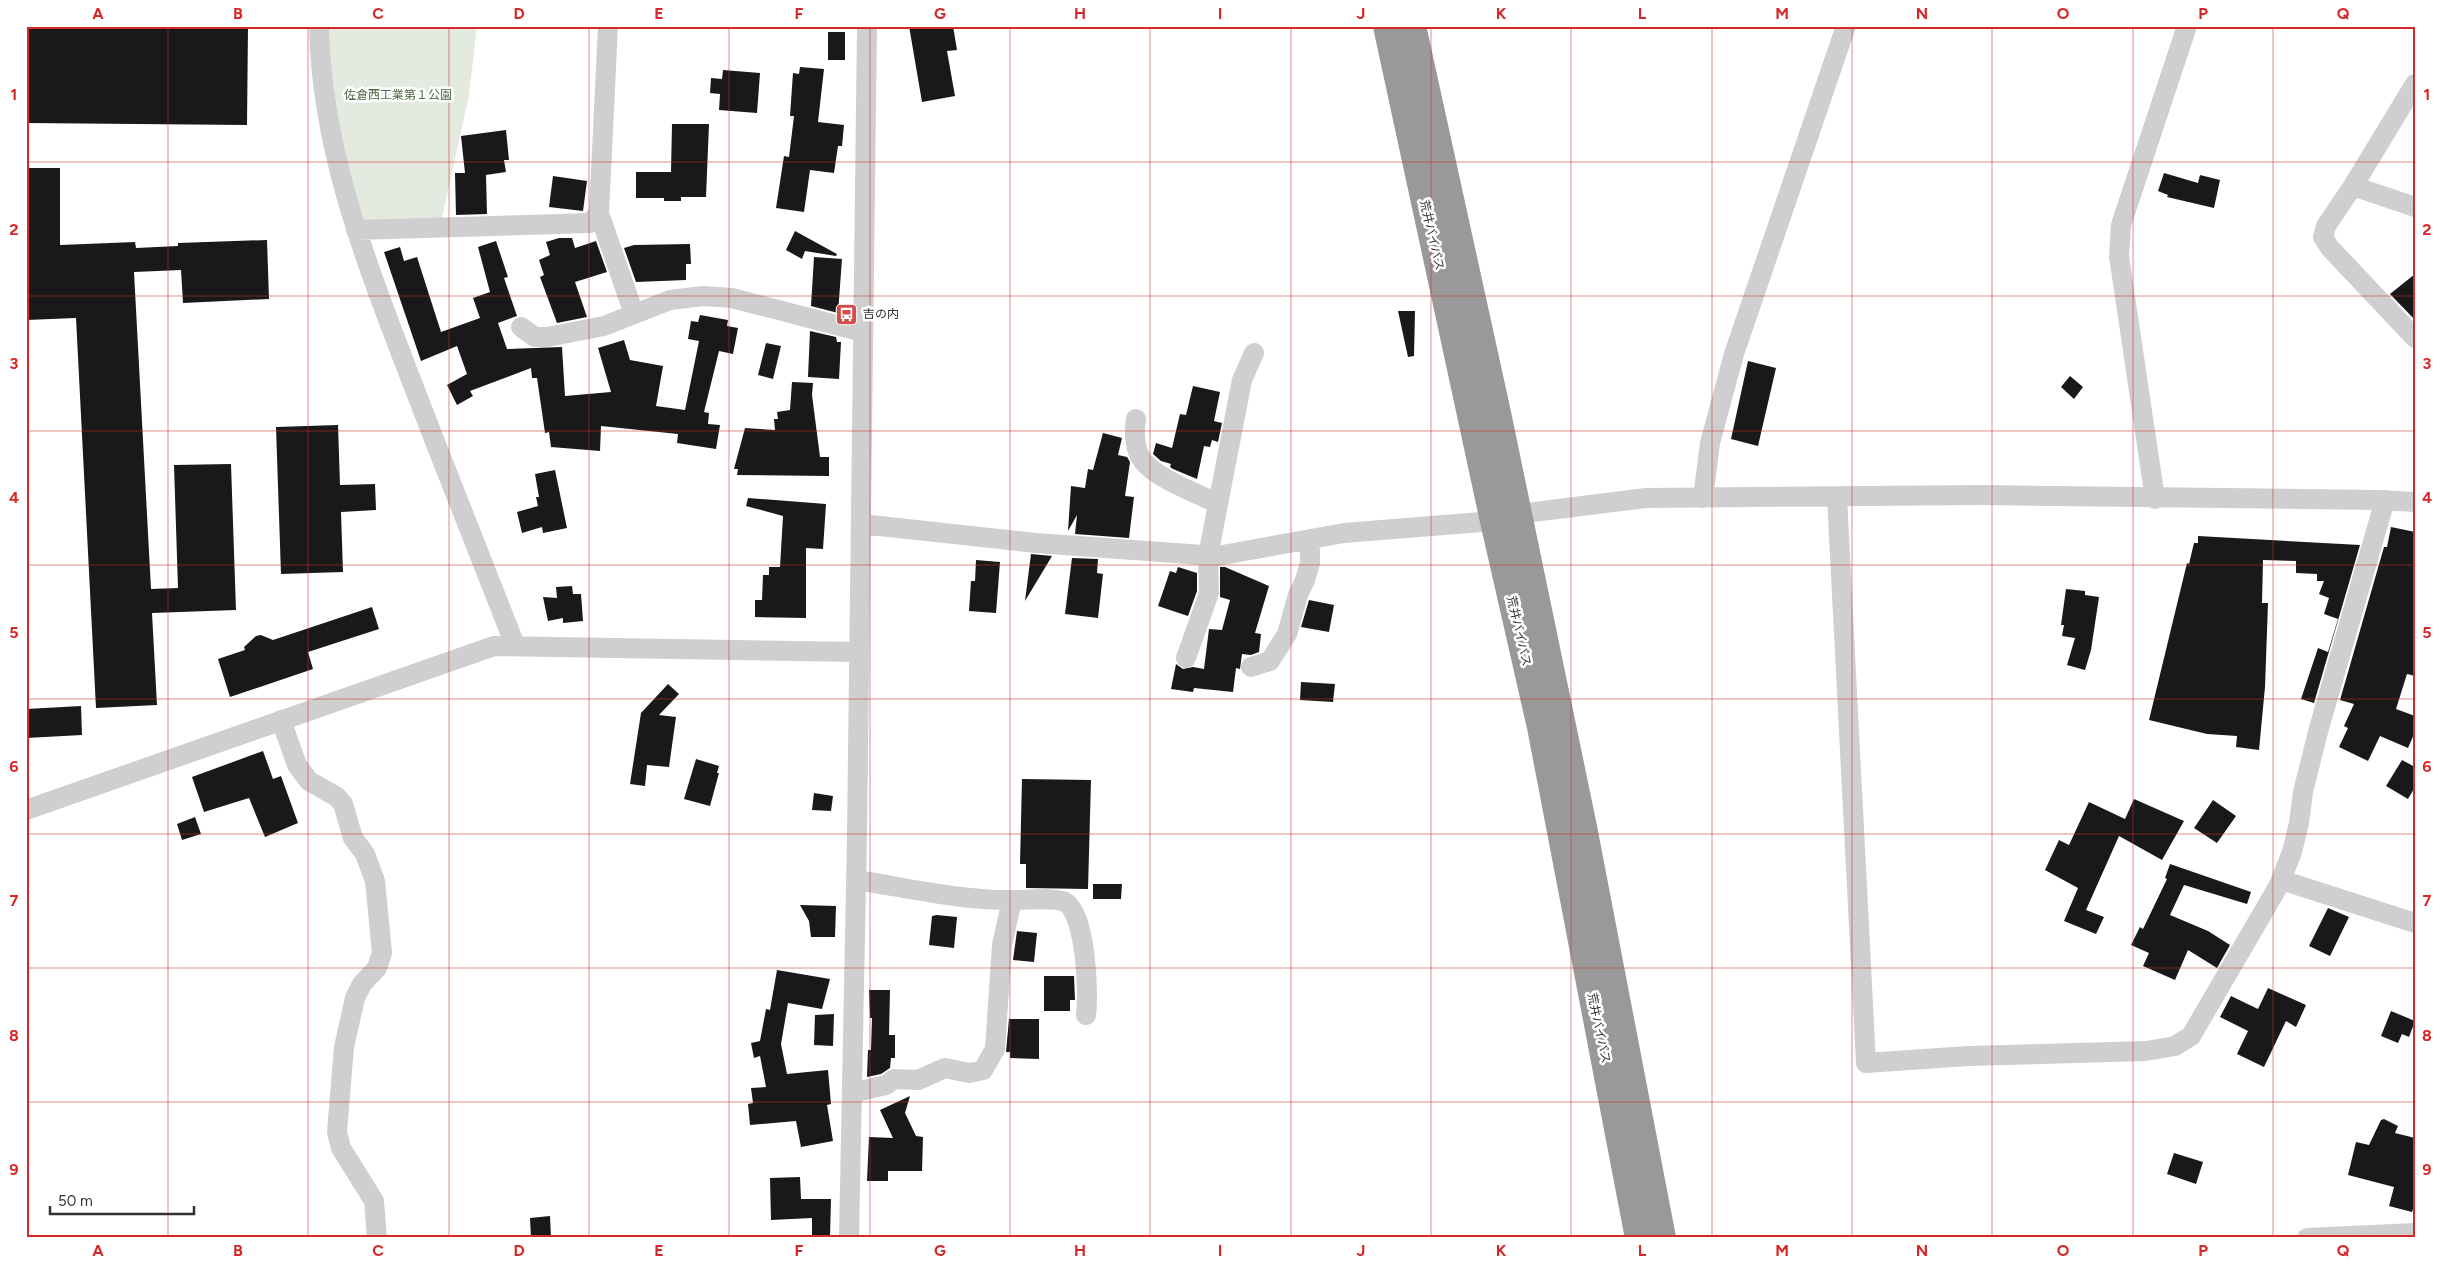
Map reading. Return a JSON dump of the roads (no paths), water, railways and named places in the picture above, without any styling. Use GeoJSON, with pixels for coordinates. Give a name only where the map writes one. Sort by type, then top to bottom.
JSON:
{"type":"FeatureCollection","features":[{"type":"Feature","properties":{"kind":"highway","name":"荒井バイパス"},"geometry":{"type":"LineString","coordinates":[[1387,26],[1506,517],[1610,959],[1662,1238]]}},
{"type":"Feature","properties":{"kind":"highway","name":"荒井バイパス"},"geometry":{"type":"LineString","coordinates":[[1412,26],[1506,517],[1541,727],[1639,1238]]}},
{"type":"Feature","properties":{"kind":"street"},"geometry":{"type":"LineString","coordinates":[[319,26],[320,70],[333,143],[356,230],[416,394],[515,645]]}},
{"type":"Feature","properties":{"kind":"street"},"geometry":{"type":"LineString","coordinates":[[608,26],[599,213],[634,314]]}},
{"type":"Feature","properties":{"kind":"street"},"geometry":{"type":"LineString","coordinates":[[849,1238],[868,26]]}},
{"type":"Feature","properties":{"kind":"street"},"geometry":{"type":"LineString","coordinates":[[1703,498],[1710,442],[1734,354],[1846,26]]}},
{"type":"Feature","properties":{"kind":"street"},"geometry":{"type":"LineString","coordinates":[[2155,498],[2119,256],[2121,225],[2187,26]]}},
{"type":"Feature","properties":{"kind":"street"},"geometry":{"type":"LineString","coordinates":[[2415,84],[2353,186],[2326,226],[2322,237],[2330,248],[2415,338]]}},
{"type":"Feature","properties":{"kind":"street"},"geometry":{"type":"LineString","coordinates":[[2353,186],[2415,207]]}},
{"type":"Feature","properties":{"kind":"street"},"geometry":{"type":"LineString","coordinates":[[356,230],[582,225],[590,223],[599,213]]}},
{"type":"Feature","properties":{"kind":"street"},"geometry":{"type":"LineString","coordinates":[[521,327],[535,337],[546,337],[604,326],[670,300],[703,296],[732,298],[863,332]]}},
{"type":"Feature","properties":{"kind":"street"},"geometry":{"type":"LineString","coordinates":[[1186,658],[1209,592],[1208,556],[1242,380],[1254,353]]}},
{"type":"Feature","properties":{"kind":"street"},"geometry":{"type":"LineString","coordinates":[[1136,419],[1134,429],[1141,459],[1153,471],[1218,504]]}},
{"type":"Feature","properties":{"kind":"street"},"geometry":{"type":"LineString","coordinates":[[861,524],[1036,543],[1208,556],[1344,533],[1506,517],[1646,498],[1982,495],[2385,500],[2415,502]]}},
{"type":"Feature","properties":{"kind":"street"},"geometry":{"type":"LineString","coordinates":[[1837,497],[1866,1063],[1968,1056],[2146,1051],[2175,1046],[2191,1036],[2281,880],[2299,823],[2303,792],[2319,728],[2385,500]]}},
{"type":"Feature","properties":{"kind":"street"},"geometry":{"type":"LineString","coordinates":[[1251,667],[1270,661],[1284,641],[1310,563],[1310,539]]}},
{"type":"Feature","properties":{"kind":"street"},"geometry":{"type":"LineString","coordinates":[[26,810],[494,646],[859,652]]}},
{"type":"Feature","properties":{"kind":"street"},"geometry":{"type":"LineString","coordinates":[[281,720],[297,766],[309,781],[337,797],[343,804],[353,838],[365,854],[375,881],[382,953],[377,968],[362,984],[355,998],[344,1047],[337,1132],[341,1148],[374,1201],[377,1238]]}},
{"type":"Feature","properties":{"kind":"street"},"geometry":{"type":"LineString","coordinates":[[856,880],[985,900],[1064,902],[1074,911],[1081,934],[1089,994],[1086,1015]]}},
{"type":"Feature","properties":{"kind":"street"},"geometry":{"type":"LineString","coordinates":[[2281,880],[2415,923]]}},
{"type":"Feature","properties":{"kind":"street"},"geometry":{"type":"LineString","coordinates":[[852,1093],[886,1085],[894,1079],[918,1080],[945,1068],[969,1073],[983,1070],[995,1049],[1002,945],[1012,900]]}},
{"type":"Feature","properties":{"kind":"street"},"geometry":{"type":"LineString","coordinates":[[2307,1238],[2415,1233]]}},
{"type":"Feature","properties":{"kind":"place","name":"吉の内"},"geometry":{"type":"Point","coordinates":[847,314]}},
{"type":"Feature","properties":{"kind":"park label","name":"佐倉西工業第１公園"},"geometry":{"type":"Point","coordinates":[398,95]}}]}
